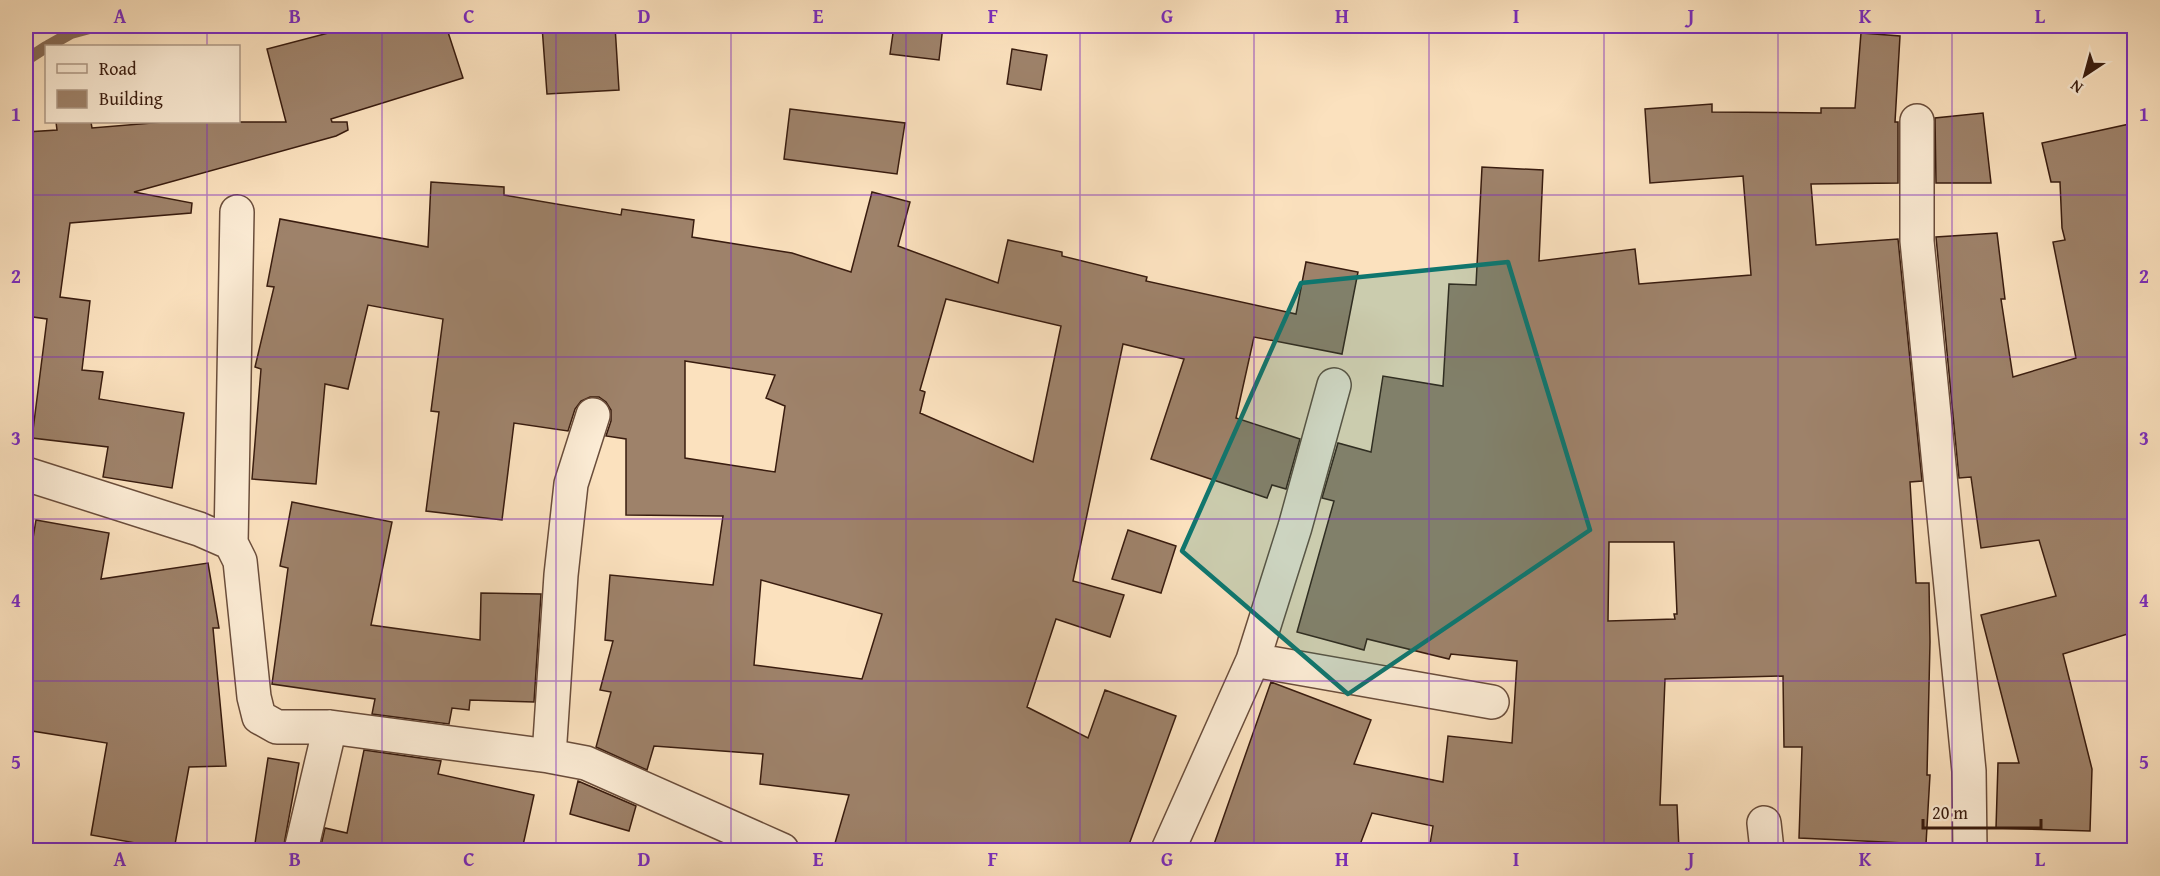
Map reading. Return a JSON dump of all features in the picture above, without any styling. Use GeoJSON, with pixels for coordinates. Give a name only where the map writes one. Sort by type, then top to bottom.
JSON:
{"type":"FeatureCollection","features":[{"type":"Feature","properties":{"kind":"street"},"geometry":{"type":"LineString","coordinates":[[1917,121],[1917,241],[1969,771],[1970,850]]}},
{"type":"Feature","properties":{"kind":"street"},"geometry":{"type":"LineString","coordinates":[[237,212],[231,543],[240,561],[254,698],[259,717],[277,727],[330,727],[586,763],[782,850]]}},
{"type":"Feature","properties":{"kind":"street"},"geometry":{"type":"LineString","coordinates":[[1168,850],[1253,660],[1295,527],[1334,385]]}},
{"type":"Feature","properties":{"kind":"street"},"geometry":{"type":"LineString","coordinates":[[549,756],[561,575],[571,484],[592,415]]}},
{"type":"Feature","properties":{"kind":"street"},"geometry":{"type":"LineString","coordinates":[[26,474],[199,529],[231,543]]}},
{"type":"Feature","properties":{"kind":"street"},"geometry":{"type":"LineString","coordinates":[[1253,660],[1492,702]]}},
{"type":"Feature","properties":{"kind":"street"},"geometry":{"type":"LineString","coordinates":[[301,850],[330,727]]}},
{"type":"Feature","properties":{"kind":"highlighted area"},"geometry":{"type":"Polygon","coordinates":[[[1508,262],[1590,530],[1348,694],[1182,551],[1301,283],[1508,262]]]}},
{"type":"Feature","properties":{"kind":"building"},"geometry":{"type":"Polygon","coordinates":[[[355,26],[446,26],[463,78],[331,119],[332,122],[347,122],[348,130],[336,136],[134,192],[192,203],[191,213],[70,223],[60,297],[90,301],[82,370],[103,372],[99,399],[184,413],[172,488],[103,477],[108,447],[32,438],[47,319],[26,316],[26,132],[57,130],[56,123],[91,123],[92,128],[152,123],[286,122],[267,49],[355,26]]]}},
{"type":"Feature","properties":{"kind":"building"},"geometry":{"type":"Polygon","coordinates":[[[542,26],[615,26],[619,90],[547,94],[542,26]]]}},
{"type":"Feature","properties":{"kind":"building"},"geometry":{"type":"Polygon","coordinates":[[[894,26],[943,26],[939,60],[890,54],[894,26]]]}},
{"type":"Feature","properties":{"kind":"building"},"geometry":{"type":"Polygon","coordinates":[[[1861,33],[1900,36],[1895,122],[1898,122],[1898,183],[1811,184],[1816,245],[1898,239],[1922,481],[1910,482],[1916,583],[1929,583],[1927,775],[1930,775],[1926,844],[1799,838],[1802,747],[1784,747],[1783,676],[1665,679],[1660,805],[1677,805],[1679,850],[1429,850],[1433,826],[1372,813],[1358,850],[1212,850],[1271,682],[1371,720],[1354,764],[1443,782],[1448,736],[1512,743],[1517,661],[1451,654],[1449,659],[1367,639],[1364,650],[1297,632],[1334,501],[1322,498],[1338,443],[1371,452],[1383,376],[1443,386],[1449,284],[1476,285],[1482,167],[1543,170],[1539,261],[1635,249],[1639,284],[1751,275],[1743,176],[1650,183],[1645,109],[1712,104],[1712,112],[1821,113],[1821,108],[1855,108],[1861,33]],[[1609,542],[1608,621],[1675,619],[1674,614],[1677,614],[1674,542],[1609,542]]]}},
{"type":"Feature","properties":{"kind":"building"},"geometry":{"type":"Polygon","coordinates":[[[1012,49],[1047,55],[1041,90],[1007,84],[1012,49]]]}},
{"type":"Feature","properties":{"kind":"building"},"geometry":{"type":"Polygon","coordinates":[[[790,109],[905,123],[897,174],[784,159],[790,109]]]}},
{"type":"Feature","properties":{"kind":"building"},"geometry":{"type":"Polygon","coordinates":[[[1983,113],[1991,183],[1936,183],[1935,118],[1983,113]]]}},
{"type":"Feature","properties":{"kind":"building"},"geometry":{"type":"Polygon","coordinates":[[[2134,123],[2134,632],[2063,654],[2092,769],[2090,831],[1996,828],[1998,763],[2019,763],[1981,615],[2056,596],[2039,540],[1981,548],[1971,477],[1959,478],[1936,237],[1997,233],[2005,299],[2001,299],[2013,377],[2076,358],[2053,242],[2065,240],[2062,228],[2060,182],[2051,182],[2042,143],[2134,123]]]}},
{"type":"Feature","properties":{"kind":"building"},"geometry":{"type":"Polygon","coordinates":[[[431,182],[504,187],[504,195],[621,215],[622,209],[694,220],[692,237],[792,253],[851,272],[872,192],[910,202],[898,246],[998,283],[1008,240],[1062,252],[1062,256],[1147,277],[1146,281],[1296,314],[1306,262],[1358,272],[1342,354],[1254,337],[1236,418],[1300,439],[1286,489],[1272,485],[1267,498],[1151,459],[1184,359],[1123,344],[1073,581],[1124,595],[1110,637],[1056,619],[1027,707],[1088,738],[1105,690],[1176,716],[1127,850],[833,850],[849,795],[760,784],[763,754],[654,746],[647,770],[596,747],[611,692],[600,690],[613,641],[605,640],[610,575],[713,585],[723,516],[626,515],[626,439],[606,436],[611,421],[611,410],[599,397],[590,397],[581,401],[575,409],[568,431],[514,423],[502,520],[426,511],[439,412],[431,411],[443,319],[368,305],[348,389],[325,384],[316,484],[252,479],[261,369],[255,367],[274,287],[267,286],[280,219],[428,247],[431,182]],[[946,299],[920,390],[925,392],[920,413],[1033,462],[1061,326],[946,299]],[[685,361],[685,458],[775,472],[785,406],[766,398],[775,375],[685,361]],[[761,580],[754,665],[862,679],[882,614],[761,580]]]}},
{"type":"Feature","properties":{"kind":"building"},"geometry":{"type":"Polygon","coordinates":[[[292,502],[392,522],[371,625],[480,640],[481,593],[541,594],[534,702],[470,700],[469,710],[452,708],[449,724],[372,714],[375,699],[272,684],[288,568],[280,566],[292,502]]]}},
{"type":"Feature","properties":{"kind":"building"},"geometry":{"type":"Polygon","coordinates":[[[36,520],[109,533],[101,579],[208,563],[219,628],[213,628],[226,766],[189,767],[174,850],[91,835],[107,743],[26,730],[26,581],[36,520]]]}},
{"type":"Feature","properties":{"kind":"building"},"geometry":{"type":"Polygon","coordinates":[[[1128,530],[1176,546],[1161,593],[1112,579],[1128,530]]]}},
{"type":"Feature","properties":{"kind":"building"},"geometry":{"type":"Polygon","coordinates":[[[364,750],[441,761],[438,774],[534,795],[522,850],[462,850],[428,843],[427,850],[320,850],[325,828],[347,833],[364,750]]]}},
{"type":"Feature","properties":{"kind":"building"},"geometry":{"type":"Polygon","coordinates":[[[268,758],[299,763],[283,850],[254,850],[268,758]]]}},
{"type":"Feature","properties":{"kind":"building"},"geometry":{"type":"Polygon","coordinates":[[[578,781],[636,806],[629,831],[570,814],[578,781]]]}},
{"type":"Feature","properties":{"kind":"waterway"},"geometry":{"type":"LineString","coordinates":[[50,45],[71,33],[97,26]]}},
{"type":"Feature","properties":{"kind":"waterway"},"geometry":{"type":"LineString","coordinates":[[26,60],[45,48]]}}]}
